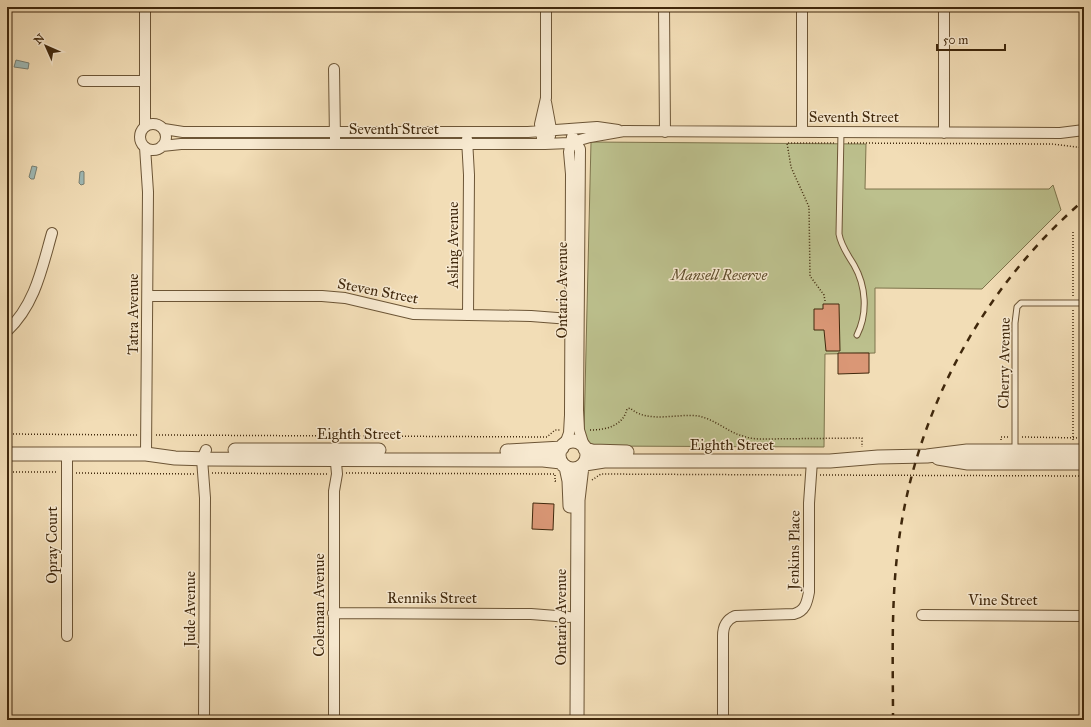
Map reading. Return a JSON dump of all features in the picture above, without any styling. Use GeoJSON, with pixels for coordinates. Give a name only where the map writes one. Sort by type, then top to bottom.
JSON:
{"type":"FeatureCollection","features":[{"type":"Feature","properties":{"kind":"street"},"geometry":{"type":"LineString","coordinates":[[145,7],[145,95],[150,125]]}},
{"type":"Feature","properties":{"kind":"street"},"geometry":{"type":"LineString","coordinates":[[545,144],[551,131],[546,98],[546,7]]}},
{"type":"Feature","properties":{"kind":"street"},"geometry":{"type":"LineString","coordinates":[[664,7],[665,132]]}},
{"type":"Feature","properties":{"kind":"street"},"geometry":{"type":"LineString","coordinates":[[802,7],[802,132]]}},
{"type":"Feature","properties":{"kind":"street"},"geometry":{"type":"LineString","coordinates":[[944,7],[944,133]]}},
{"type":"Feature","properties":{"kind":"street"},"geometry":{"type":"LineString","coordinates":[[334,69],[335,144]]}},
{"type":"Feature","properties":{"kind":"street"},"geometry":{"type":"LineString","coordinates":[[82,81],[145,81]]}},
{"type":"Feature","properties":{"kind":"street"},"geometry":{"type":"LineString","coordinates":[[545,144],[540,132],[546,98]]}},
{"type":"Feature","properties":{"kind":"street"},"geometry":{"type":"LineString","coordinates":[[150,125],[164,129],[166,136],[154,148],[140,138],[141,132],[150,125]]}},
{"type":"Feature","properties":{"kind":"street"},"geometry":{"type":"LineString","coordinates":[[564,129],[573,140],[580,128]]}},
{"type":"Feature","properties":{"kind":"street","name":"Seventh Street"},"geometry":{"type":"LineString","coordinates":[[164,129],[183,132],[540,132],[580,128],[608,128],[624,131],[665,132],[944,133],[1060,133],[1084,130]]}},
{"type":"Feature","properties":{"kind":"street","name":"Seventh Street"},"geometry":{"type":"LineString","coordinates":[[154,148],[181,144],[545,144],[624,131]]}},
{"type":"Feature","properties":{"kind":"street","name":"Asling Avenue"},"geometry":{"type":"LineString","coordinates":[[468,315],[469,132]]}},
{"type":"Feature","properties":{"kind":"street","name":"Ontario Avenue"},"geometry":{"type":"LineString","coordinates":[[573,140],[580,149],[573,316],[574,430],[585,447]]}},
{"type":"Feature","properties":{"kind":"street","name":"Tatra Avenue"},"geometry":{"type":"LineString","coordinates":[[151,454],[147,434],[148,175],[154,148]]}},
{"type":"Feature","properties":{"kind":"street"},"geometry":{"type":"LineString","coordinates":[[7,331],[20,317],[34,292],[52,233]]}},
{"type":"Feature","properties":{"kind":"street","name":"Steven Street"},"geometry":{"type":"LineString","coordinates":[[148,296],[335,296],[414,314],[573,316]]}},
{"type":"Feature","properties":{"kind":"street","name":"Ontario Avenue"},"geometry":{"type":"LineString","coordinates":[[564,446],[574,430]]}},
{"type":"Feature","properties":{"kind":"street"},"geometry":{"type":"LineString","coordinates":[[577,442],[585,447],[587,456],[583,465],[574,469],[564,465],[560,455],[564,446],[577,442]]}},
{"type":"Feature","properties":{"kind":"street","name":"Eighth Street"},"geometry":{"type":"LineString","coordinates":[[334,456],[522,450],[564,446]]}},
{"type":"Feature","properties":{"kind":"street","name":"Eighth Street"},"geometry":{"type":"LineString","coordinates":[[585,447],[617,452],[828,452],[863,454],[878,457]]}},
{"type":"Feature","properties":{"kind":"street","name":"Eighth Street"},"geometry":{"type":"LineString","coordinates":[[583,465],[604,461],[809,461],[927,456],[967,451],[1015,457],[1078,457]]}},
{"type":"Feature","properties":{"kind":"street","name":"Eighth Street"},"geometry":{"type":"LineString","coordinates":[[7,454],[151,454],[175,458],[206,456],[334,456],[543,460],[564,465]]}},
{"type":"Feature","properties":{"kind":"street","name":"Opray Court"},"geometry":{"type":"LineString","coordinates":[[67,454],[67,636]]}},
{"type":"Feature","properties":{"kind":"street","name":"Jude Avenue"},"geometry":{"type":"LineString","coordinates":[[204,720],[206,456]]}},
{"type":"Feature","properties":{"kind":"street","name":"Coleman Avenue"},"geometry":{"type":"LineString","coordinates":[[334,456],[334,720]]}},
{"type":"Feature","properties":{"kind":"street","name":"Jenkins Place"},"geometry":{"type":"LineString","coordinates":[[723,720],[723,636],[725,623],[729,618],[735,616],[794,614],[801,612],[806,607],[809,592],[809,461]]}},
{"type":"Feature","properties":{"kind":"street","name":"Ontario Avenue"},"geometry":{"type":"LineString","coordinates":[[564,465],[574,481],[577,720]]}},
{"type":"Feature","properties":{"kind":"street","name":"Ontario Avenue"},"geometry":{"type":"LineString","coordinates":[[569,720],[569,613],[574,481],[583,465]]}},
{"type":"Feature","properties":{"kind":"street","name":"Renniks Street"},"geometry":{"type":"LineString","coordinates":[[333,613],[569,613]]}},
{"type":"Feature","properties":{"kind":"street","name":"Vine Street"},"geometry":{"type":"LineString","coordinates":[[922,615],[1084,616]]}},
{"type":"Feature","properties":{"kind":"lane"},"geometry":{"type":"LineString","coordinates":[[841,132],[839,234],[840,241],[859,276],[862,285],[863,318],[857,335]]}},
{"type":"Feature","properties":{"kind":"lane","name":"Cherry Avenue"},"geometry":{"type":"LineString","coordinates":[[1015,457],[1015,323],[1017,307],[1026,303],[1084,303]]}},
{"type":"Feature","properties":{"kind":"path"},"geometry":{"type":"LineString","coordinates":[[825,301],[824,295],[810,276],[809,208],[791,167],[787,143],[1052,144],[1084,148]]}},
{"type":"Feature","properties":{"kind":"path"},"geometry":{"type":"LineString","coordinates":[[1072,476],[1078,457],[1073,303],[1073,232]]}},
{"type":"Feature","properties":{"kind":"path"},"geometry":{"type":"LineString","coordinates":[[7,434],[547,437],[555,430],[598,430],[613,426],[624,418],[627,409],[630,408],[642,415],[650,416],[682,414],[699,416],[744,436],[765,440],[862,438],[863,454]]}},
{"type":"Feature","properties":{"kind":"path"},"geometry":{"type":"LineString","coordinates":[[1078,438],[1084,438]]}},
{"type":"Feature","properties":{"kind":"path"},"geometry":{"type":"LineString","coordinates":[[7,472],[555,474],[555,481],[591,481],[601,474],[1084,476]]}},
{"type":"Feature","properties":{"kind":"green space","name":"Mansell Reserve"},"geometry":{"type":"Polygon","coordinates":[[[591,142],[866,144],[865,189],[1049,189],[1053,185],[1061,210],[982,289],[875,288],[875,353],[825,354],[824,447],[597,446],[590,444],[584,434],[591,142]]]}},
{"type":"Feature","properties":{"kind":"water"},"geometry":{"type":"Polygon","coordinates":[[[16,60],[29,63],[28,69],[14,67],[16,60]]]}},
{"type":"Feature","properties":{"kind":"water"},"geometry":{"type":"Polygon","coordinates":[[[32,166],[37,167],[34,179],[29,177],[32,166]]]}},
{"type":"Feature","properties":{"kind":"water"},"geometry":{"type":"Polygon","coordinates":[[[83,171],[84,184],[81,185],[79,183],[80,172],[83,171]]]}},
{"type":"Feature","properties":{"kind":"building"},"geometry":{"type":"Polygon","coordinates":[[[823,304],[839,304],[840,351],[826,351],[824,330],[814,330],[814,309],[823,309],[823,304]]]}},
{"type":"Feature","properties":{"kind":"building"},"geometry":{"type":"Polygon","coordinates":[[[838,353],[869,353],[869,373],[838,374],[838,353]]]}},
{"type":"Feature","properties":{"kind":"building"},"geometry":{"type":"Polygon","coordinates":[[[533,503],[554,504],[553,530],[532,529],[533,503]]]}},
{"type":"Feature","properties":{"kind":"railway"},"geometry":{"type":"LineString","coordinates":[[893,720],[893,618],[897,556],[905,505],[918,456],[935,407],[957,360],[983,316],[1013,274],[1047,235],[1084,200]]}}]}
